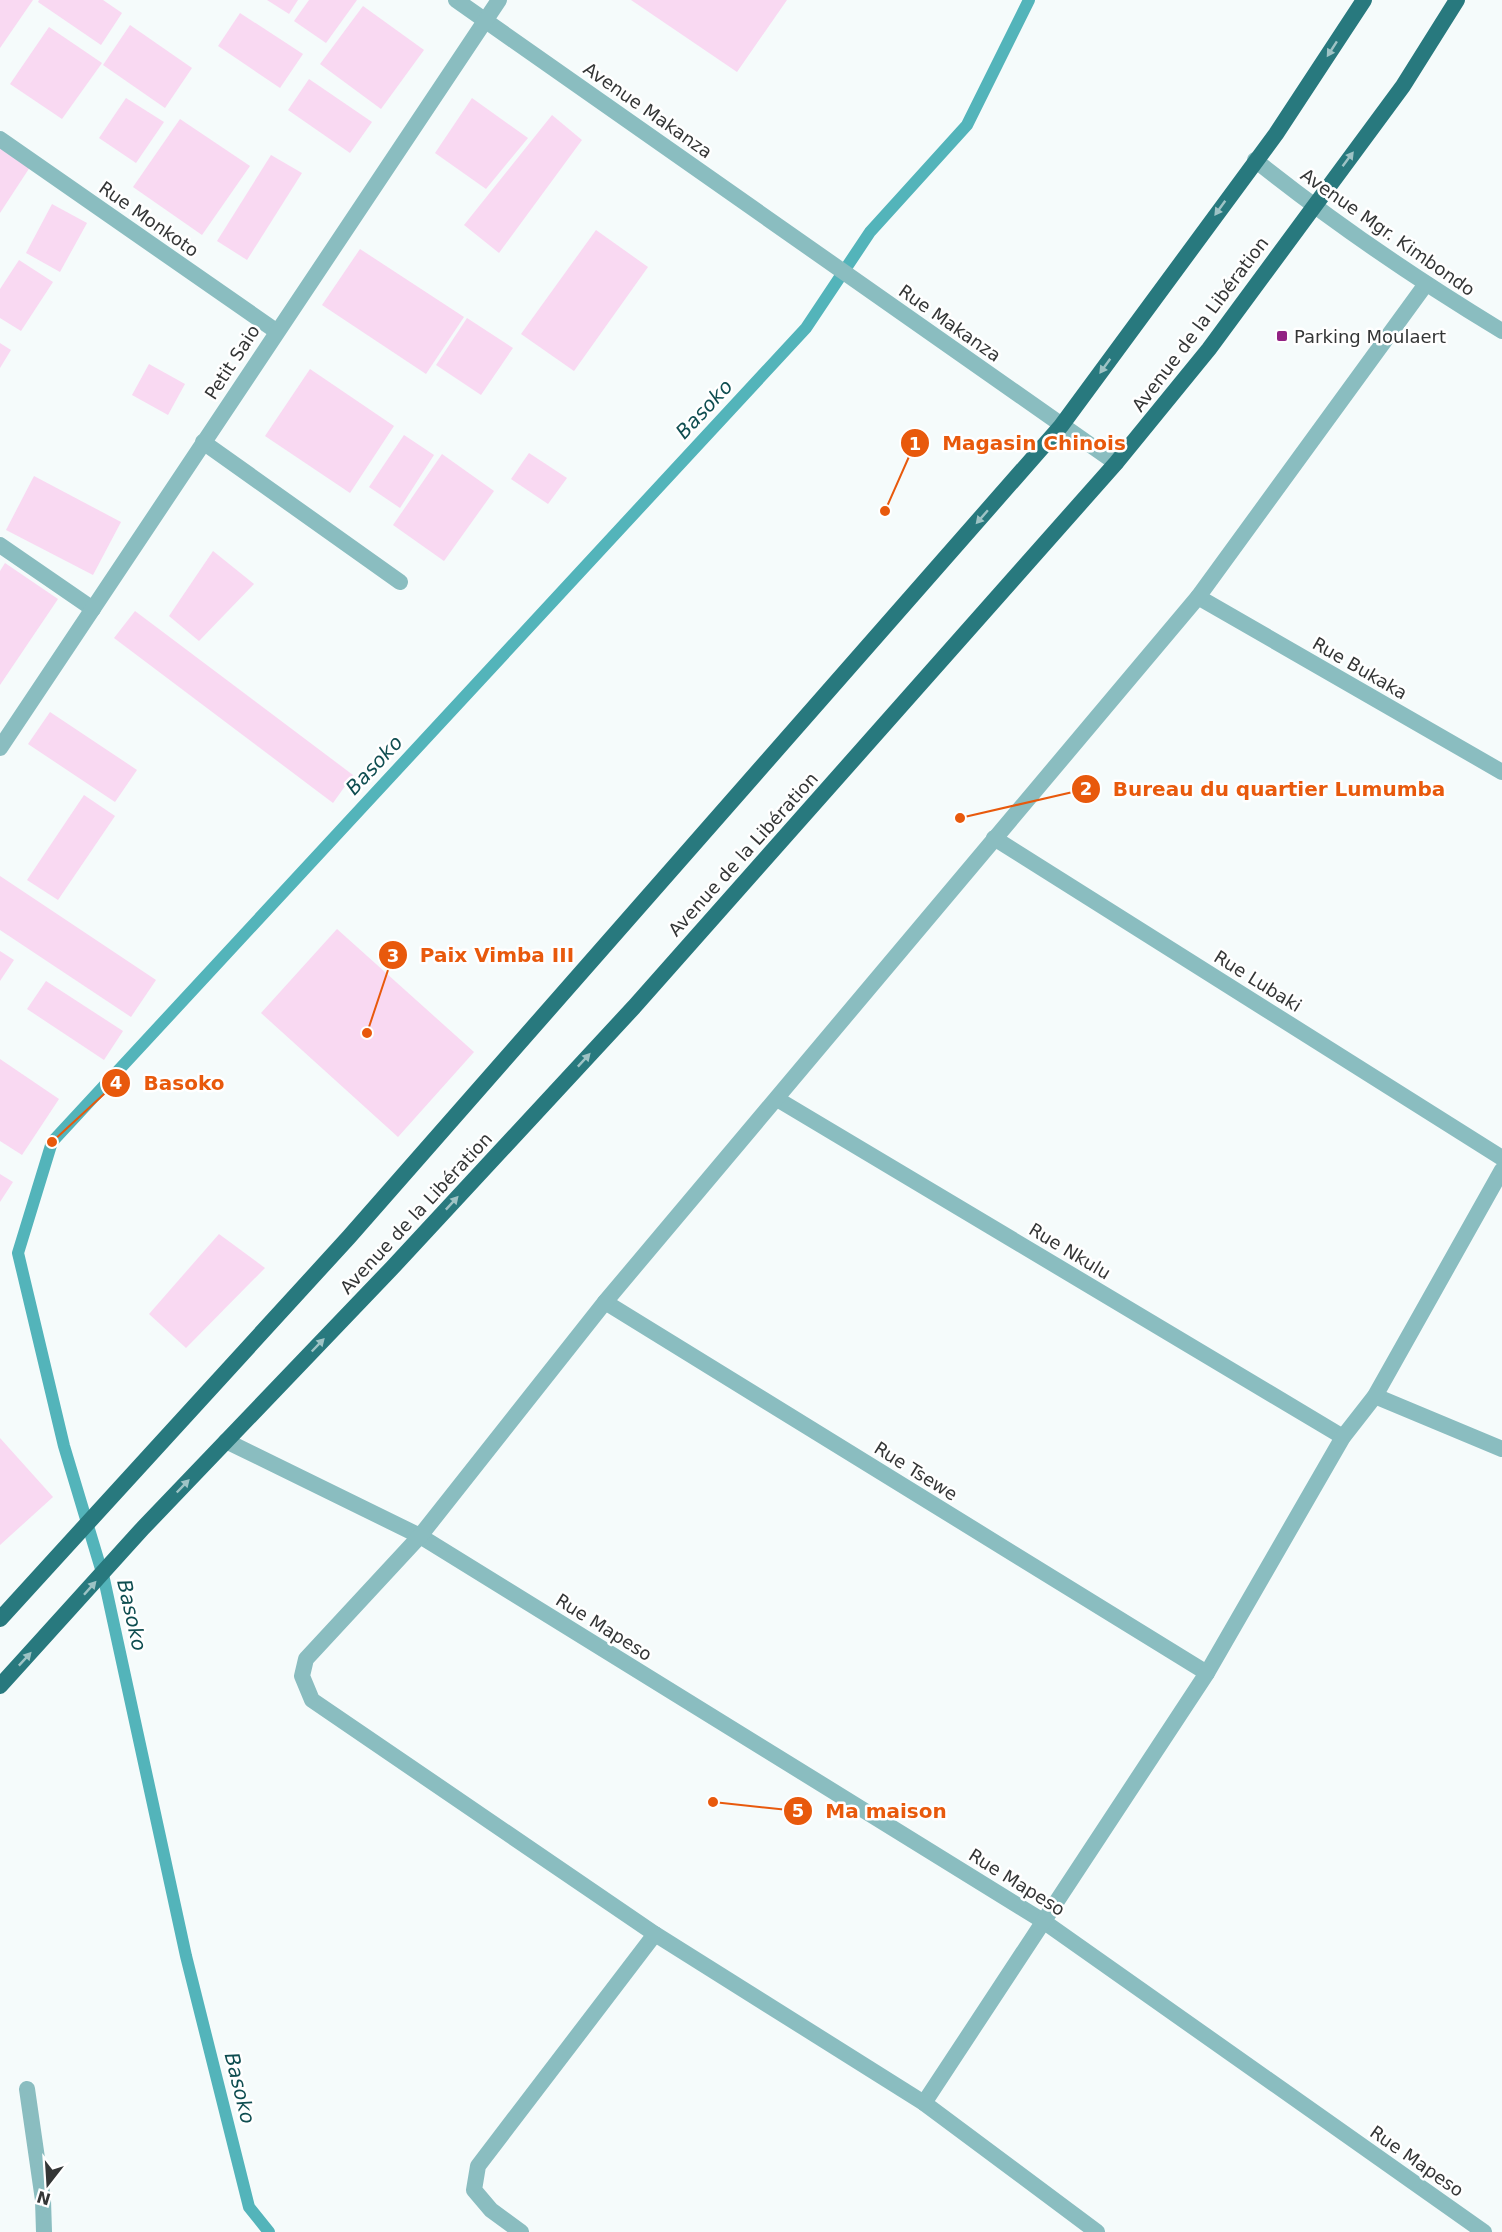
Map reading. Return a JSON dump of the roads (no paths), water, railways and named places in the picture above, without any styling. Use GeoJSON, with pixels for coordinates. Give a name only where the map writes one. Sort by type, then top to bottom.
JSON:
{"type":"FeatureCollection","features":[{"type":"Feature","properties":{"kind":"highway","name":"Avenue de la Libération"},"geometry":{"type":"LineString","coordinates":[[0,1619],[349,1237],[1061,426],[1276,134],[1364,0]]}},
{"type":"Feature","properties":{"kind":"highway","name":"Avenue de la Libération"},"geometry":{"type":"LineString","coordinates":[[0,1686],[143,1528],[392,1268],[634,1007],[1116,464],[1209,349],[1312,206],[1403,86],[1457,0]]}},
{"type":"Feature","properties":{"kind":"street","name":"Avenue Makanza"},"geometry":{"type":"LineString","coordinates":[[456,0],[818,252]]}},
{"type":"Feature","properties":{"kind":"street","name":"Petit Saio"},"geometry":{"type":"LineString","coordinates":[[0,748],[276,331],[499,0]]}},
{"type":"Feature","properties":{"kind":"street","name":"Rue Monkoto"},"geometry":{"type":"LineString","coordinates":[[0,139],[276,331]]}},
{"type":"Feature","properties":{"kind":"street","name":"Avenue Mgr. Kimbondo"},"geometry":{"type":"LineString","coordinates":[[1255,160],[1312,206],[1426,284],[1502,332]]}},
{"type":"Feature","properties":{"kind":"street","name":"Rue Makanza"},"geometry":{"type":"LineString","coordinates":[[818,252],[1116,464]]}},
{"type":"Feature","properties":{"kind":"street"},"geometry":{"type":"LineString","coordinates":[[1097,2232],[924,2103],[655,1934],[312,1700],[302,1677],[306,1659],[420,1536],[605,1302],[1198,597],[1426,284]]}},
{"type":"Feature","properties":{"kind":"street"},"geometry":{"type":"LineString","coordinates":[[203,442],[400,582]]}},
{"type":"Feature","properties":{"kind":"street"},"geometry":{"type":"LineString","coordinates":[[0,545],[93,609]]}},
{"type":"Feature","properties":{"kind":"street","name":"Rue Bukaka"},"geometry":{"type":"LineString","coordinates":[[1198,597],[1502,772]]}},
{"type":"Feature","properties":{"kind":"street","name":"Rue Lubaki"},"geometry":{"type":"LineString","coordinates":[[994,838],[1502,1158]]}},
{"type":"Feature","properties":{"kind":"street","name":"Rue Nkulu"},"geometry":{"type":"LineString","coordinates":[[777,1099],[1343,1437]]}},
{"type":"Feature","properties":{"kind":"street"},"geometry":{"type":"LineString","coordinates":[[924,2103],[1207,1673],[1343,1437],[1375,1396],[1502,1170]]}},
{"type":"Feature","properties":{"kind":"street","name":"Rue Tsewe"},"geometry":{"type":"LineString","coordinates":[[605,1302],[1207,1673]]}},
{"type":"Feature","properties":{"kind":"street"},"geometry":{"type":"LineString","coordinates":[[1375,1396],[1502,1449]]}},
{"type":"Feature","properties":{"kind":"street","name":"Rue Mapeso"},"geometry":{"type":"LineString","coordinates":[[226,1441],[420,1536],[1043,1921],[1484,2232]]}},
{"type":"Feature","properties":{"kind":"street"},"geometry":{"type":"LineString","coordinates":[[521,2232],[490,2210],[474,2190],[478,2166],[655,1934]]}},
{"type":"Feature","properties":{"kind":"street"},"geometry":{"type":"LineString","coordinates":[[27,2089],[43,2200],[44,2232]]}},
{"type":"Feature","properties":{"kind":"waterway","name":"Basoko"},"geometry":{"type":"LineString","coordinates":[[269,2232],[249,2207],[186,1956],[104,1579],[64,1446],[18,1253],[52,1142],[806,328],[870,232],[967,125],[1029,0]]}},
{"type":"Feature","properties":{"kind":"place","name":"Parking Moulaert"},"geometry":{"type":"Point","coordinates":[1282,336]}},
{"type":"Feature","properties":{"kind":"place","name":"Magasin Chinois"},"geometry":{"type":"Point","coordinates":[885,511]}},
{"type":"Feature","properties":{"kind":"place","name":"Bureau du quartier Lumumba"},"geometry":{"type":"Point","coordinates":[960,818]}},
{"type":"Feature","properties":{"kind":"place","name":"Paix Vimba III"},"geometry":{"type":"Point","coordinates":[367,1033]}},
{"type":"Feature","properties":{"kind":"place","name":"Basoko"},"geometry":{"type":"Point","coordinates":[52,1142]}},
{"type":"Feature","properties":{"kind":"place","name":"Ma maison"},"geometry":{"type":"Point","coordinates":[713,1802]}}]}
